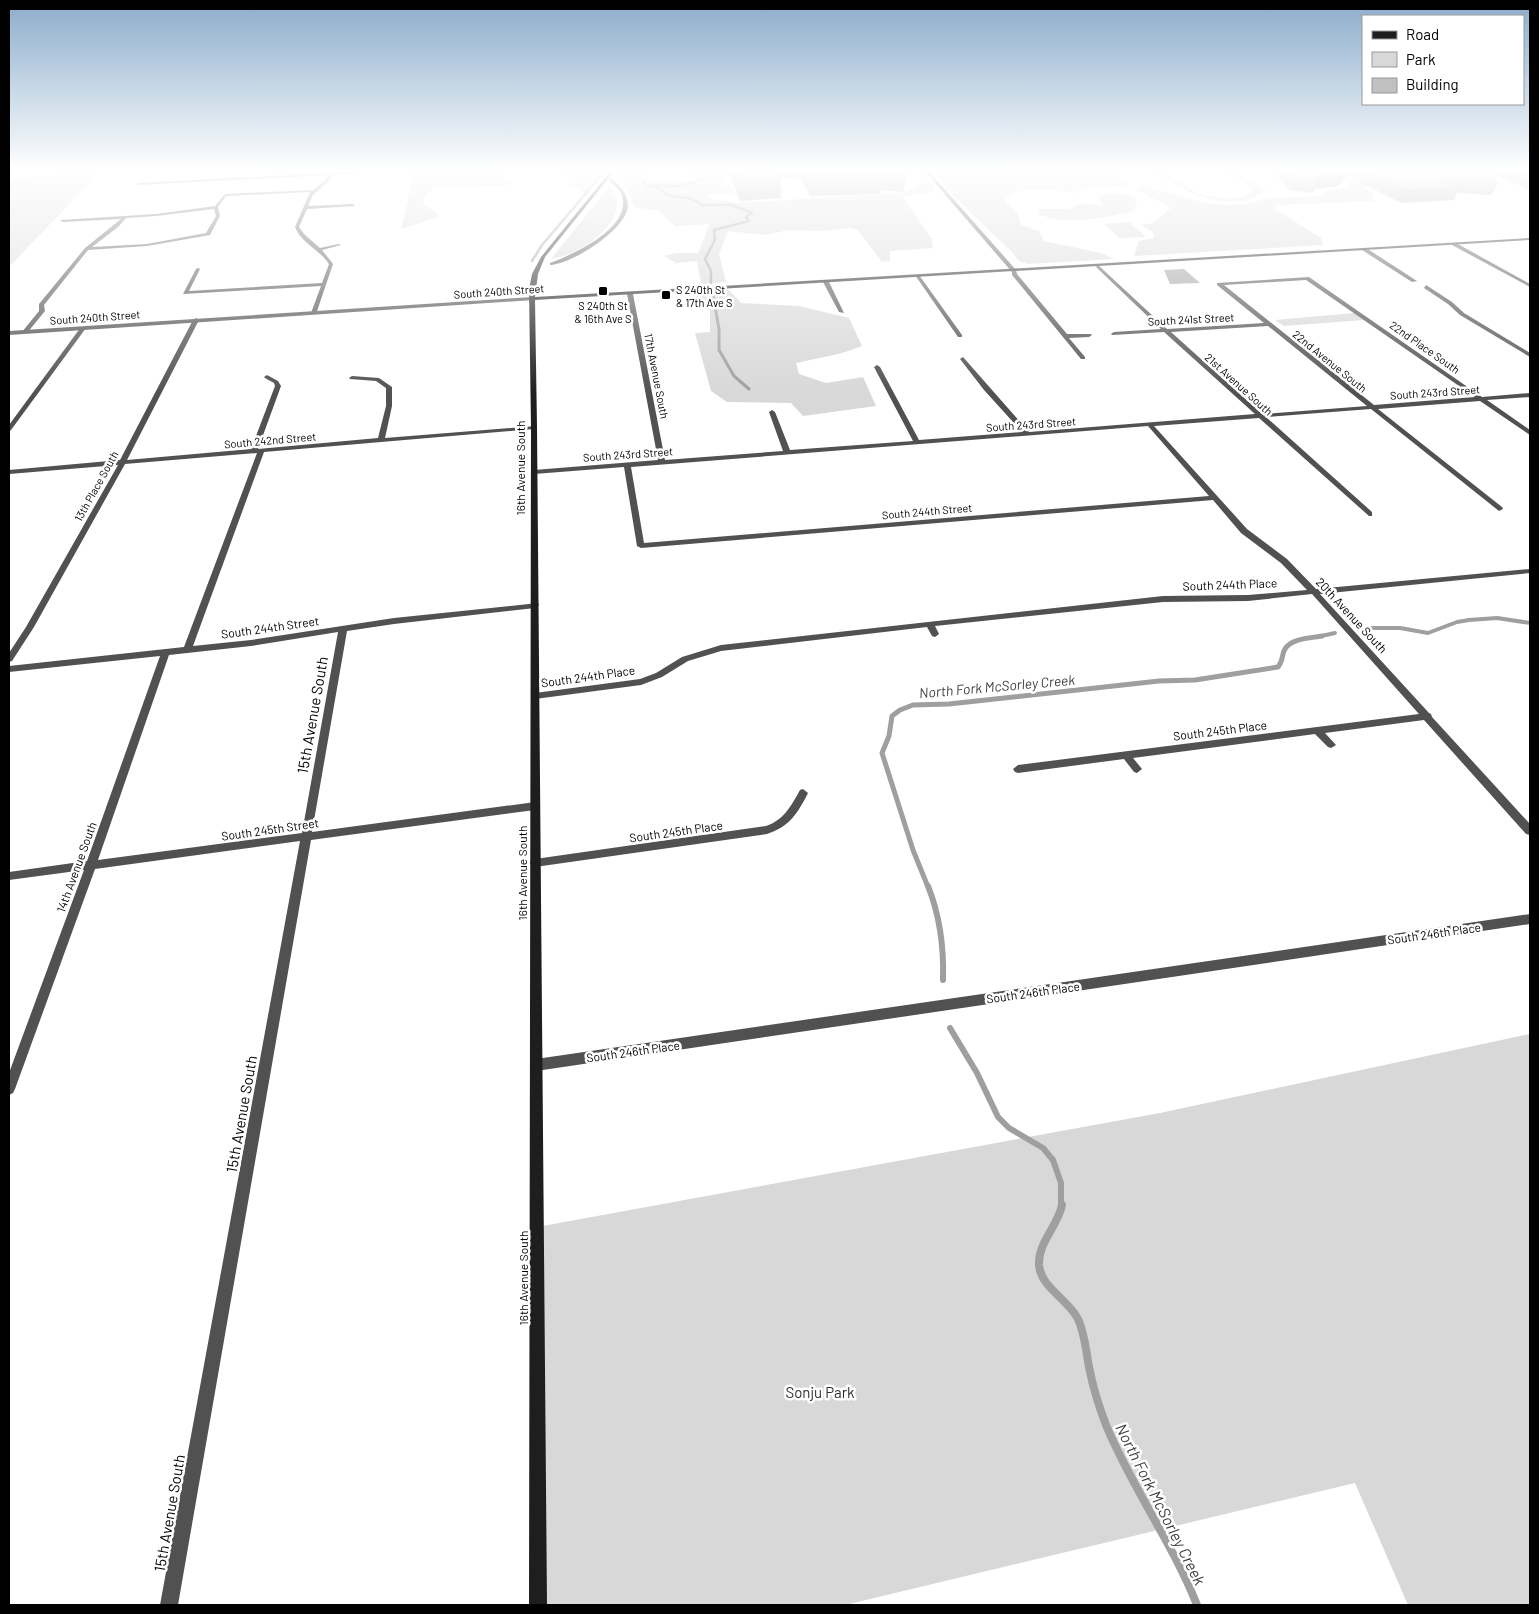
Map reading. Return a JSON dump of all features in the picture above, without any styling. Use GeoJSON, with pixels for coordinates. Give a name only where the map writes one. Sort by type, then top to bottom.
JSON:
{"type":"FeatureCollection","features":[{"type":"Feature","properties":{"kind":"main road","name":"16th Avenue South"},"geometry":{"type":"LineString","coordinates":[[538,1605],[535,606],[532,282],[537,267],[554,243]]}},
{"type":"Feature","properties":{"kind":"main road","name":"South 240th Street"},"geometry":{"type":"LineString","coordinates":[[532,299],[1464,243]]}},
{"type":"Feature","properties":{"kind":"street"},"geometry":{"type":"LineString","coordinates":[[25,332],[42,311],[41,305],[93,243]]}},
{"type":"Feature","properties":{"kind":"street"},"geometry":{"type":"LineString","coordinates":[[87,249],[156,243]]}},
{"type":"Feature","properties":{"kind":"street"},"geometry":{"type":"LineString","coordinates":[[313,243],[321,249],[331,264],[314,313]]}},
{"type":"Feature","properties":{"kind":"street"},"geometry":{"type":"LineString","coordinates":[[552,264],[595,243]]}},
{"type":"Feature","properties":{"kind":"street"},"geometry":{"type":"LineString","coordinates":[[990,243],[1083,358]]}},
{"type":"Feature","properties":{"kind":"street"},"geometry":{"type":"LineString","coordinates":[[1454,244],[1530,286]]}},
{"type":"Feature","properties":{"kind":"street"},"geometry":{"type":"LineString","coordinates":[[321,249],[339,245]]}},
{"type":"Feature","properties":{"kind":"street"},"geometry":{"type":"LineString","coordinates":[[1364,250],[1414,281]]}},
{"type":"Feature","properties":{"kind":"street","name":"21st Avenue South"},"geometry":{"type":"LineString","coordinates":[[1098,266],[1369,514]]}},
{"type":"Feature","properties":{"kind":"street"},"geometry":{"type":"LineString","coordinates":[[198,269],[185,293],[325,284]]}},
{"type":"Feature","properties":{"kind":"street"},"geometry":{"type":"LineString","coordinates":[[917,276],[960,336]]}},
{"type":"Feature","properties":{"kind":"street","name":"22nd Avenue South"},"geometry":{"type":"LineString","coordinates":[[1307,278],[1219,284],[1499,509]]}},
{"type":"Feature","properties":{"kind":"street","name":"22nd Place South"},"geometry":{"type":"LineString","coordinates":[[1307,278],[1530,433]]}},
{"type":"Feature","properties":{"kind":"street"},"geometry":{"type":"LineString","coordinates":[[826,282],[842,312]]}},
{"type":"Feature","properties":{"kind":"street"},"geometry":{"type":"LineString","coordinates":[[1426,287],[1450,303],[1462,314],[1530,356]]}},
{"type":"Feature","properties":{"kind":"street","name":"17th Avenue South"},"geometry":{"type":"LineString","coordinates":[[630,294],[662,462]]}},
{"type":"Feature","properties":{"kind":"street","name":"South 240th Street"},"geometry":{"type":"LineString","coordinates":[[9,333],[532,299]]}},
{"type":"Feature","properties":{"kind":"street","name":"13th Place South"},"geometry":{"type":"LineString","coordinates":[[9,659],[22,642],[122,463],[196,320]]}},
{"type":"Feature","properties":{"kind":"street","name":"South 241st Street"},"geometry":{"type":"LineString","coordinates":[[1114,334],[1269,324]]}},
{"type":"Feature","properties":{"kind":"street"},"geometry":{"type":"LineString","coordinates":[[9,429],[83,328]]}},
{"type":"Feature","properties":{"kind":"street"},"geometry":{"type":"LineString","coordinates":[[1067,336],[1088,335]]}},
{"type":"Feature","properties":{"kind":"street"},"geometry":{"type":"LineString","coordinates":[[963,359],[986,389],[1028,434]]}},
{"type":"Feature","properties":{"kind":"street"},"geometry":{"type":"LineString","coordinates":[[877,367],[917,442]]}},
{"type":"Feature","properties":{"kind":"street"},"geometry":{"type":"LineString","coordinates":[[187,651],[258,451],[278,386],[276,382],[266,377]]}},
{"type":"Feature","properties":{"kind":"street"},"geometry":{"type":"LineString","coordinates":[[352,378],[377,378],[389,387],[389,406],[382,440]]}},
{"type":"Feature","properties":{"kind":"street","name":"South 243rd Street"},"geometry":{"type":"LineString","coordinates":[[534,472],[1530,395]]}},
{"type":"Feature","properties":{"kind":"street"},"geometry":{"type":"LineString","coordinates":[[772,412],[787,452]]}},
{"type":"Feature","properties":{"kind":"street","name":"20th Avenue South"},"geometry":{"type":"LineString","coordinates":[[1148,424],[1253,539],[1284,561],[1314,592],[1530,831]]}},
{"type":"Feature","properties":{"kind":"street","name":"South 242nd Street"},"geometry":{"type":"LineString","coordinates":[[9,472],[534,427]]}},
{"type":"Feature","properties":{"kind":"street","name":"South 244th Street"},"geometry":{"type":"LineString","coordinates":[[627,464],[641,546],[1215,498]]}},
{"type":"Feature","properties":{"kind":"street","name":"South 244th Place"},"geometry":{"type":"LineString","coordinates":[[535,696],[641,682],[659,675],[685,659],[721,648],[787,644],[930,624],[1163,599],[1233,599],[1530,571]]}},
{"type":"Feature","properties":{"kind":"street","name":"South 244th Street"},"geometry":{"type":"LineString","coordinates":[[9,669],[187,651],[344,629],[535,606]]}},
{"type":"Feature","properties":{"kind":"street"},"geometry":{"type":"LineString","coordinates":[[930,624],[935,634]]}},
{"type":"Feature","properties":{"kind":"street","name":"15th Avenue South"},"geometry":{"type":"LineString","coordinates":[[169,1605],[344,629]]}},
{"type":"Feature","properties":{"kind":"street","name":"14th Avenue South"},"geometry":{"type":"LineString","coordinates":[[9,1089],[91,866],[165,653]]}},
{"type":"Feature","properties":{"kind":"street","name":"South 245th Place"},"geometry":{"type":"LineString","coordinates":[[1018,769],[1428,716]]}},
{"type":"Feature","properties":{"kind":"street"},"geometry":{"type":"LineString","coordinates":[[1317,730],[1331,745]]}},
{"type":"Feature","properties":{"kind":"street"},"geometry":{"type":"LineString","coordinates":[[1126,755],[1137,769]]}},
{"type":"Feature","properties":{"kind":"street","name":"South 245th Place"},"geometry":{"type":"LineString","coordinates":[[535,863],[768,830],[778,827],[786,821],[803,794]]}},
{"type":"Feature","properties":{"kind":"street","name":"South 245th Street"},"geometry":{"type":"LineString","coordinates":[[9,876],[535,806]]}},
{"type":"Feature","properties":{"kind":"street","name":"South 246th Place"},"geometry":{"type":"LineString","coordinates":[[536,1066],[1530,919]]}},
{"type":"Feature","properties":{"kind":"green space"},"geometry":{"type":"Polygon","coordinates":[[[9,243],[32,243],[9,267],[9,243]]]}},
{"type":"Feature","properties":{"kind":"green space"},"geometry":{"type":"Polygon","coordinates":[[[564,243],[588,243],[579,249],[551,259],[564,243]]]}},
{"type":"Feature","properties":{"kind":"green space"},"geometry":{"type":"Polygon","coordinates":[[[702,243],[723,243],[719,254],[726,282],[701,284],[697,261],[676,263],[664,256],[676,253],[698,253],[702,243]]]}},
{"type":"Feature","properties":{"kind":"green space"},"geometry":{"type":"Polygon","coordinates":[[[868,243],[932,243],[933,248],[890,251],[890,261],[882,262],[868,243]]]}},
{"type":"Feature","properties":{"kind":"green space"},"geometry":{"type":"Polygon","coordinates":[[[1003,243],[1055,243],[1101,253],[1114,259],[1028,264],[1019,261],[1003,243]]]}},
{"type":"Feature","properties":{"kind":"green space"},"geometry":{"type":"Polygon","coordinates":[[[1138,243],[1323,243],[1323,245],[1134,256],[1138,243]]]}},
{"type":"Feature","properties":{"kind":"green space"},"geometry":{"type":"Polygon","coordinates":[[[729,290],[741,303],[799,306],[849,318],[862,346],[838,354],[796,363],[799,374],[826,383],[863,377],[876,406],[803,416],[791,403],[727,402],[711,391],[695,333],[710,332],[710,310],[690,292],[729,290]]]}},
{"type":"Feature","properties":{"kind":"green space"},"geometry":{"type":"Polygon","coordinates":[[[1354,313],[1364,320],[1284,326],[1275,320],[1354,313]]]}},
{"type":"Feature","properties":{"kind":"green space","name":"Sonju Park"},"geometry":{"type":"Polygon","coordinates":[[[1530,1034],[1530,1605],[1408,1605],[1355,1483],[845,1605],[538,1605],[537,1227],[1160,1113],[1530,1034]]]}},
{"type":"Feature","properties":{"kind":"shaded area"},"geometry":{"type":"Polygon","coordinates":[[[1184,269],[1200,283],[1170,284],[1164,270],[1184,269]]]}},
{"type":"Feature","properties":{"kind":"waterway"},"geometry":{"type":"LineString","coordinates":[[532,261],[543,243]]}},
{"type":"Feature","properties":{"kind":"waterway"},"geometry":{"type":"LineString","coordinates":[[711,283],[711,271],[705,259],[713,243]]}},
{"type":"Feature","properties":{"kind":"waterway"},"geometry":{"type":"LineString","coordinates":[[713,295],[719,329],[719,350],[734,376],[749,389]]}},
{"type":"Feature","properties":{"kind":"waterway","name":"North Fork McSorley Creek"},"geometry":{"type":"LineString","coordinates":[[1361,628],[1400,628],[1428,633],[1457,622],[1469,620],[1497,618],[1530,623]]}},
{"type":"Feature","properties":{"kind":"waterway","name":"North Fork McSorley Creek"},"geometry":{"type":"LineString","coordinates":[[1320,636],[1335,633]]}},
{"type":"Feature","properties":{"kind":"waterway","name":"North Fork McSorley Creek"},"geometry":{"type":"LineString","coordinates":[[928,887],[913,850],[882,753],[889,736],[892,716],[900,710],[913,705],[949,704],[1159,681],[1195,680],[1278,667],[1288,645],[1302,639],[1320,636]]}},
{"type":"Feature","properties":{"kind":"waterway","name":"North Fork McSorley Creek"},"geometry":{"type":"LineString","coordinates":[[928,886],[936,909],[940,932],[943,980]]}},
{"type":"Feature","properties":{"kind":"waterway","name":"North Fork McSorley Creek"},"geometry":{"type":"LineString","coordinates":[[950,1028],[977,1073],[998,1117],[1009,1128],[1043,1148],[1053,1160],[1061,1183],[1061,1206]]}},
{"type":"Feature","properties":{"kind":"waterway","name":"North Fork McSorley Creek"},"geometry":{"type":"LineString","coordinates":[[1062,1205],[1057,1220],[1042,1249],[1039,1265],[1041,1273],[1050,1287],[1068,1305],[1078,1319],[1084,1337],[1094,1389],[1106,1425],[1128,1471],[1176,1559],[1197,1605]]}},
{"type":"Feature","properties":{"kind":"place","name":"S 240th St & 16th Ave S"},"geometry":{"type":"Point","coordinates":[603,291]}},
{"type":"Feature","properties":{"kind":"place","name":"S 240th St & 17th Ave S"},"geometry":{"type":"Point","coordinates":[666,295]}}]}
